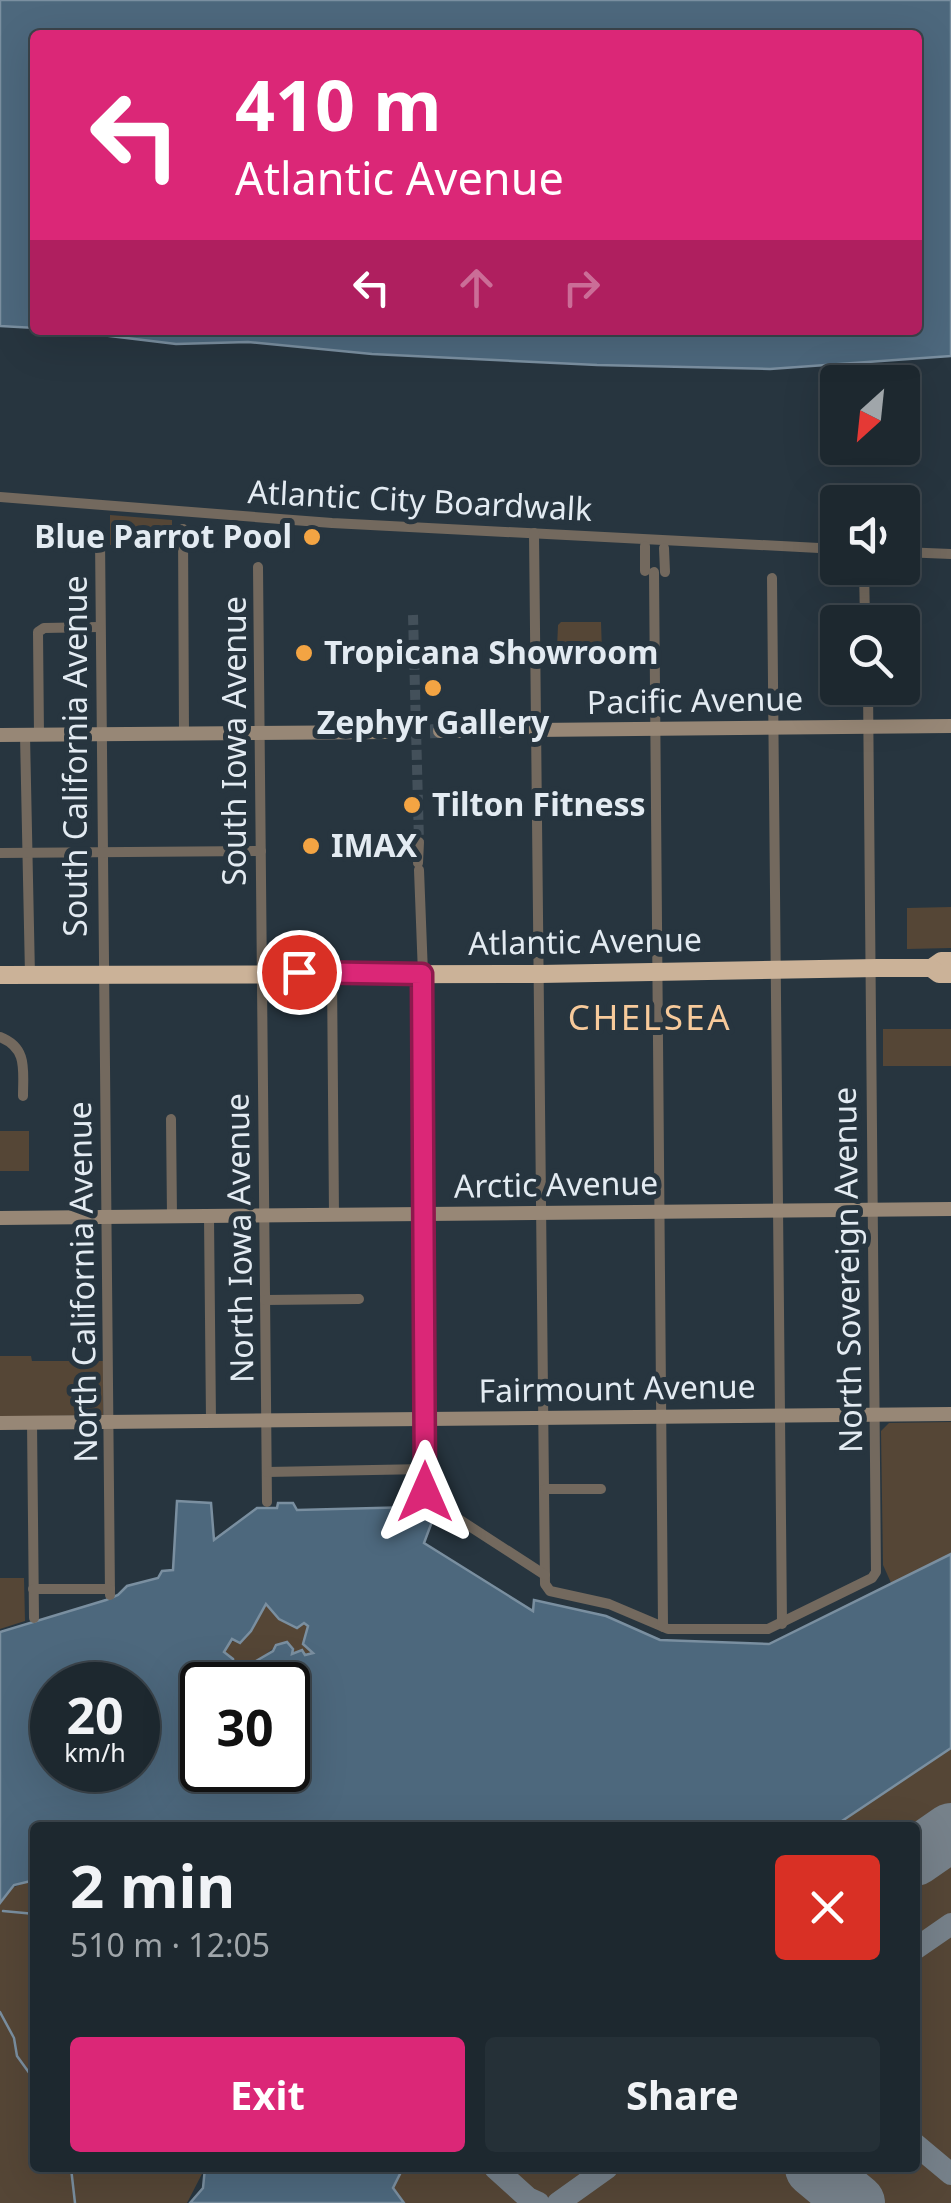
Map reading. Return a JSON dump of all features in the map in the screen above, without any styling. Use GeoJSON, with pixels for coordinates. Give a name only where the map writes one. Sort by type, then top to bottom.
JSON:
{"type":"FeatureCollection","features":[{"type":"Feature","properties":{"kind":"highway","name":"Atlantic Avenue"},"geometry":{"type":"LineString","coordinates":[[931,968],[940,961],[951,961]]}},
{"type":"Feature","properties":{"kind":"highway","name":"Atlantic Avenue"},"geometry":{"type":"LineString","coordinates":[[0,975],[540,974],[870,968],[931,968],[939,974],[951,974]]}},
{"type":"Feature","properties":{"kind":"street","name":"Atlantic City Boardwalk"},"geometry":{"type":"LineString","coordinates":[[0,497],[332,523],[820,548]]}},
{"type":"Feature","properties":{"kind":"street"},"geometry":{"type":"LineString","coordinates":[[183,528],[184,734]]}},
{"type":"Feature","properties":{"kind":"street"},"geometry":{"type":"LineString","coordinates":[[534,533],[545,1575],[550,1590],[608,1604],[664,1627],[768,1629],[782,1624],[772,578]]}},
{"type":"Feature","properties":{"kind":"street","name":"South California Avenue"},"geometry":{"type":"LineString","coordinates":[[100,538],[102,974]]}},
{"type":"Feature","properties":{"kind":"street"},"geometry":{"type":"LineString","coordinates":[[646,546],[655,572],[664,1627]]}},
{"type":"Feature","properties":{"kind":"street"},"geometry":{"type":"LineString","coordinates":[[655,572],[664,548]]}},
{"type":"Feature","properties":{"kind":"street"},"geometry":{"type":"LineString","coordinates":[[920,553],[951,554]]}},
{"type":"Feature","properties":{"kind":"street","name":"South Iowa Avenue"},"geometry":{"type":"LineString","coordinates":[[258,567],[262,974]]}},
{"type":"Feature","properties":{"kind":"street"},"geometry":{"type":"LineString","coordinates":[[30,974],[28,852],[38,632],[44,628],[100,627]]}},
{"type":"Feature","properties":{"kind":"street","name":"North Sovereign Avenue"},"geometry":{"type":"LineString","coordinates":[[782,1624],[872,1578],[876,1572],[868,705]]}},
{"type":"Feature","properties":{"kind":"street","name":"Pacific Avenue"},"geometry":{"type":"LineString","coordinates":[[440,731],[951,726]]}},
{"type":"Feature","properties":{"kind":"street"},"geometry":{"type":"LineString","coordinates":[[0,735],[388,732]]}},
{"type":"Feature","properties":{"kind":"street"},"geometry":{"type":"LineString","coordinates":[[419,842],[426,1503],[545,1575]]}},
{"type":"Feature","properties":{"kind":"street"},"geometry":{"type":"LineString","coordinates":[[0,852],[260,851]]}},
{"type":"Feature","properties":{"kind":"street","name":"North California Avenue"},"geometry":{"type":"LineString","coordinates":[[34,1589],[110,1592],[102,974]]}},
{"type":"Feature","properties":{"kind":"street","name":"North Iowa Avenue"},"geometry":{"type":"LineString","coordinates":[[262,974],[267,1502]]}},
{"type":"Feature","properties":{"kind":"street"},"geometry":{"type":"LineString","coordinates":[[332,974],[334,1215]]}},
{"type":"Feature","properties":{"kind":"street"},"geometry":{"type":"LineString","coordinates":[[0,1038],[12,1042],[20,1052],[23,1096]]}},
{"type":"Feature","properties":{"kind":"street"},"geometry":{"type":"LineString","coordinates":[[170,1119],[172,1217]]}},
{"type":"Feature","properties":{"kind":"street","name":"Arctic Avenue"},"geometry":{"type":"LineString","coordinates":[[0,1218],[951,1209]]}},
{"type":"Feature","properties":{"kind":"street"},"geometry":{"type":"LineString","coordinates":[[209,1217],[212,1421]]}},
{"type":"Feature","properties":{"kind":"street"},"geometry":{"type":"LineString","coordinates":[[265,1300],[358,1299]]}},
{"type":"Feature","properties":{"kind":"street","name":"Fairmount Avenue"},"geometry":{"type":"LineString","coordinates":[[0,1423],[951,1414]]}},
{"type":"Feature","properties":{"kind":"street"},"geometry":{"type":"LineString","coordinates":[[32,1422],[34,1618]]}},
{"type":"Feature","properties":{"kind":"street"},"geometry":{"type":"LineString","coordinates":[[267,1472],[426,1469]]}},
{"type":"Feature","properties":{"kind":"street"},"geometry":{"type":"LineString","coordinates":[[545,1489],[601,1488]]}},
{"type":"Feature","properties":{"kind":"shaded area"},"geometry":{"type":"Polygon","coordinates":[[[110,515],[172,520],[172,546],[164,545],[163,539],[119,537],[118,546],[110,545],[110,515]]]}},
{"type":"Feature","properties":{"kind":"shaded area"},"geometry":{"type":"Polygon","coordinates":[[[561,622],[601,622],[602,652],[568,653],[568,648],[557,648],[561,622]]]}},
{"type":"Feature","properties":{"kind":"shaded area"},"geometry":{"type":"Polygon","coordinates":[[[951,907],[951,948],[907,949],[907,908],[951,907]]]}},
{"type":"Feature","properties":{"kind":"shaded area"},"geometry":{"type":"Polygon","coordinates":[[[883,1029],[951,1029],[951,1066],[883,1066],[883,1029]]]}},
{"type":"Feature","properties":{"kind":"shaded area"},"geometry":{"type":"Polygon","coordinates":[[[0,1131],[29,1131],[29,1171],[0,1171],[0,1131]]]}},
{"type":"Feature","properties":{"kind":"shaded area"},"geometry":{"type":"Polygon","coordinates":[[[0,1356],[31,1356],[32,1361],[103,1361],[103,1415],[0,1417],[0,1356]]]}},
{"type":"Feature","properties":{"kind":"shaded area"},"geometry":{"type":"Polygon","coordinates":[[[951,1422],[951,1554],[892,1585],[883,1565],[881,1431],[889,1423],[951,1422]]]}},
{"type":"Feature","properties":{"kind":"shaded area"},"geometry":{"type":"Polygon","coordinates":[[[0,1578],[24,1578],[25,1621],[0,1629],[0,1578]]]}},
{"type":"Feature","properties":{"kind":"shaded area"},"geometry":{"type":"Polygon","coordinates":[[[266,1603],[279,1619],[296,1628],[304,1623],[308,1626],[307,1642],[314,1652],[289,1657],[275,1647],[257,1662],[228,1662],[223,1652],[225,1646],[251,1631],[266,1603]]]}},
{"type":"Feature","properties":{"kind":"shaded area"},"geometry":{"type":"Polygon","coordinates":[[[951,1748],[951,2203],[404,2203],[393,2188],[401,2172],[920,2172],[920,1822],[840,1822],[951,1748]]]}},
{"type":"Feature","properties":{"kind":"shaded area"},"geometry":{"type":"Polygon","coordinates":[[[30,1880],[30,2172],[203,2172],[187,2203],[0,2203],[0,1893],[30,1880]]]}},
{"type":"Feature","properties":{"kind":"water"},"geometry":{"type":"Polygon","coordinates":[[[0,0],[951,0],[951,356],[770,369],[597,365],[372,354],[248,342],[176,344],[101,335],[922,335],[922,30],[30,30],[30,328],[0,326],[0,0]]]}},
{"type":"Feature","properties":{"kind":"water"},"geometry":{"type":"Polygon","coordinates":[[[177,1501],[211,1503],[214,1540],[257,1508],[277,1508],[278,1503],[293,1503],[297,1510],[415,1507],[433,1519],[424,1543],[533,1611],[534,1600],[606,1616],[660,1640],[769,1644],[951,1554],[951,1748],[840,1822],[30,1822],[30,1881],[14,1885],[0,1903],[0,1632],[106,1600],[127,1586],[158,1578],[162,1571],[173,1570],[177,1501]]]}},
{"type":"Feature","properties":{"kind":"water"},"geometry":{"type":"Polygon","coordinates":[[[205,2172],[401,2172],[393,2188],[404,2203],[190,2203],[203,2188],[205,2172]]]}},
{"type":"Feature","properties":{"kind":"waterway"},"geometry":{"type":"LineString","coordinates":[[3,1911],[30,1914]]}},
{"type":"Feature","properties":{"kind":"waterway"},"geometry":{"type":"LineString","coordinates":[[0,2012],[14,2038],[17,2056],[30,2074]]}},
{"type":"Feature","properties":{"kind":"waterway"},"geometry":{"type":"LineString","coordinates":[[71,2172],[75,2203]]}},
{"type":"Feature","properties":{"kind":"taxiway"},"geometry":{"type":"LineString","coordinates":[[920,1946],[951,1924]]}},
{"type":"Feature","properties":{"kind":"taxiway"},"geometry":{"type":"LineString","coordinates":[[920,2148],[951,2174]]}},
{"type":"Feature","properties":{"kind":"taxiway"},"geometry":{"type":"LineString","coordinates":[[499,2172],[539,2203]]}},
{"type":"Feature","properties":{"kind":"taxiway"},"geometry":{"type":"LineString","coordinates":[[558,2203],[601,2172]]}},
{"type":"Feature","properties":{"kind":"runway"},"geometry":{"type":"LineString","coordinates":[[920,1854],[951,1832]]}},
{"type":"Feature","properties":{"kind":"runway"},"geometry":{"type":"LineString","coordinates":[[819,2172],[856,2203]]}},
{"type":"Feature","properties":{"kind":"tunnel"},"geometry":{"type":"LineString","coordinates":[[413,615],[419,842]]}},
{"type":"Feature","properties":{"kind":"tunnel"},"geometry":{"type":"LineString","coordinates":[[388,732],[440,731]]}},
{"type":"Feature","properties":{"kind":"place","name":"Blue Parrot Pool"},"geometry":{"type":"Point","coordinates":[312,537]}},
{"type":"Feature","properties":{"kind":"place","name":"Tropicana Showroom"},"geometry":{"type":"Point","coordinates":[304,653]}},
{"type":"Feature","properties":{"kind":"place","name":"Zephyr Gallery"},"geometry":{"type":"Point","coordinates":[433,688]}},
{"type":"Feature","properties":{"kind":"place","name":"Tilton Fitness"},"geometry":{"type":"Point","coordinates":[412,805]}},
{"type":"Feature","properties":{"kind":"place","name":"IMAX"},"geometry":{"type":"Point","coordinates":[311,846]}},
{"type":"Feature","properties":{"kind":"district","name":"CHELSEA"},"geometry":{"type":"Point","coordinates":[650,1018]}},
{"type":"Feature","properties":{"kind":"route"},"geometry":{"type":"LineString","coordinates":[[299,972],[422,974],[425,1492]]}}]}
